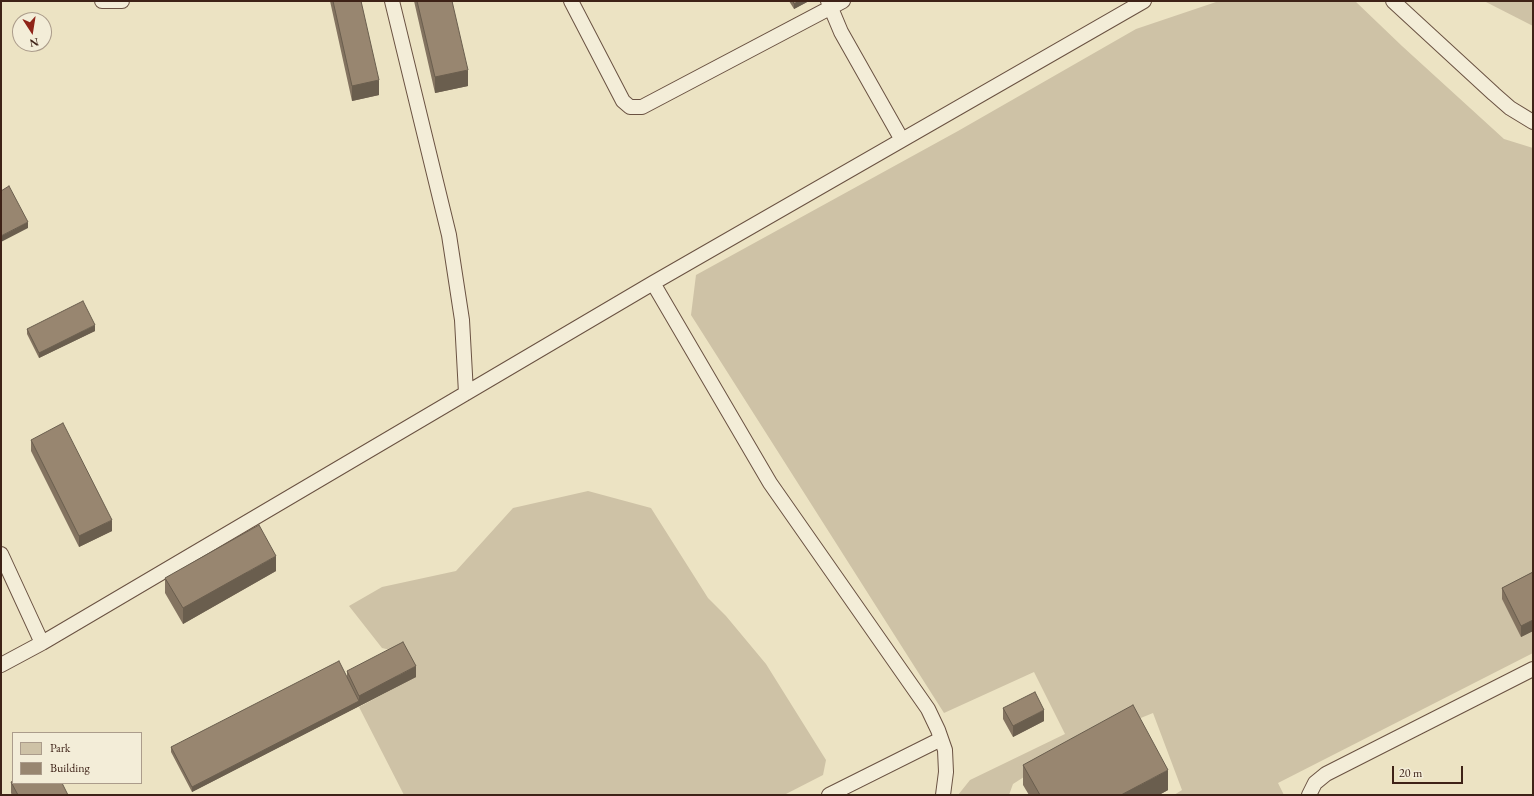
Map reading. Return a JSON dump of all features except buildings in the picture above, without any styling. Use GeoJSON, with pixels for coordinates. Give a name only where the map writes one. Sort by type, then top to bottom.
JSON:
{"type":"FeatureCollection","features":[{"type":"Feature","properties":{"kind":"lane"},"geometry":{"type":"LineString","coordinates":[[102,1],[122,1]]}},
{"type":"Feature","properties":{"kind":"lane"},"geometry":{"type":"LineString","coordinates":[[392,1],[449,235],[462,320],[466,393]]}},
{"type":"Feature","properties":{"kind":"lane"},"geometry":{"type":"LineString","coordinates":[[571,1],[623,101],[630,107],[642,107],[834,3],[841,32],[902,140]]}},
{"type":"Feature","properties":{"kind":"lane"},"geometry":{"type":"LineString","coordinates":[[1,665],[42,643],[653,283],[1144,1]]}},
{"type":"Feature","properties":{"kind":"lane"},"geometry":{"type":"LineString","coordinates":[[1393,1],[1510,108],[1533,122]]}},
{"type":"Feature","properties":{"kind":"lane"},"geometry":{"type":"LineString","coordinates":[[653,283],[770,483],[928,709],[945,750],[946,772],[943,795]]}},
{"type":"Feature","properties":{"kind":"lane"},"geometry":{"type":"LineString","coordinates":[[1,554],[42,643]]}},
{"type":"Feature","properties":{"kind":"lane"},"geometry":{"type":"LineString","coordinates":[[1308,795],[1315,783],[1326,774],[1533,669]]}},
{"type":"Feature","properties":{"kind":"lane"},"geometry":{"type":"LineString","coordinates":[[829,795],[941,739]]}},
{"type":"Feature","properties":{"kind":"green space"},"geometry":{"type":"Polygon","coordinates":[[[1219,1],[1355,1],[1504,139],[1533,148],[1533,653],[1278,783],[1284,795],[1174,795],[1182,790],[1153,713],[1072,746],[1013,784],[1009,795],[958,795],[970,780],[1065,734],[1034,672],[944,713],[691,315],[696,275],[958,131],[1136,29],[1219,1]]]}},
{"type":"Feature","properties":{"kind":"green space"},"geometry":{"type":"Polygon","coordinates":[[[1484,1],[1533,1],[1533,26],[1484,1]]]}},
{"type":"Feature","properties":{"kind":"green space"},"geometry":{"type":"Polygon","coordinates":[[[588,491],[651,508],[708,598],[726,616],[766,664],[826,760],[823,775],[784,795],[404,795],[359,707],[415,677],[403,653],[382,648],[349,606],[382,587],[456,571],[513,508],[588,491]]]}}]}
